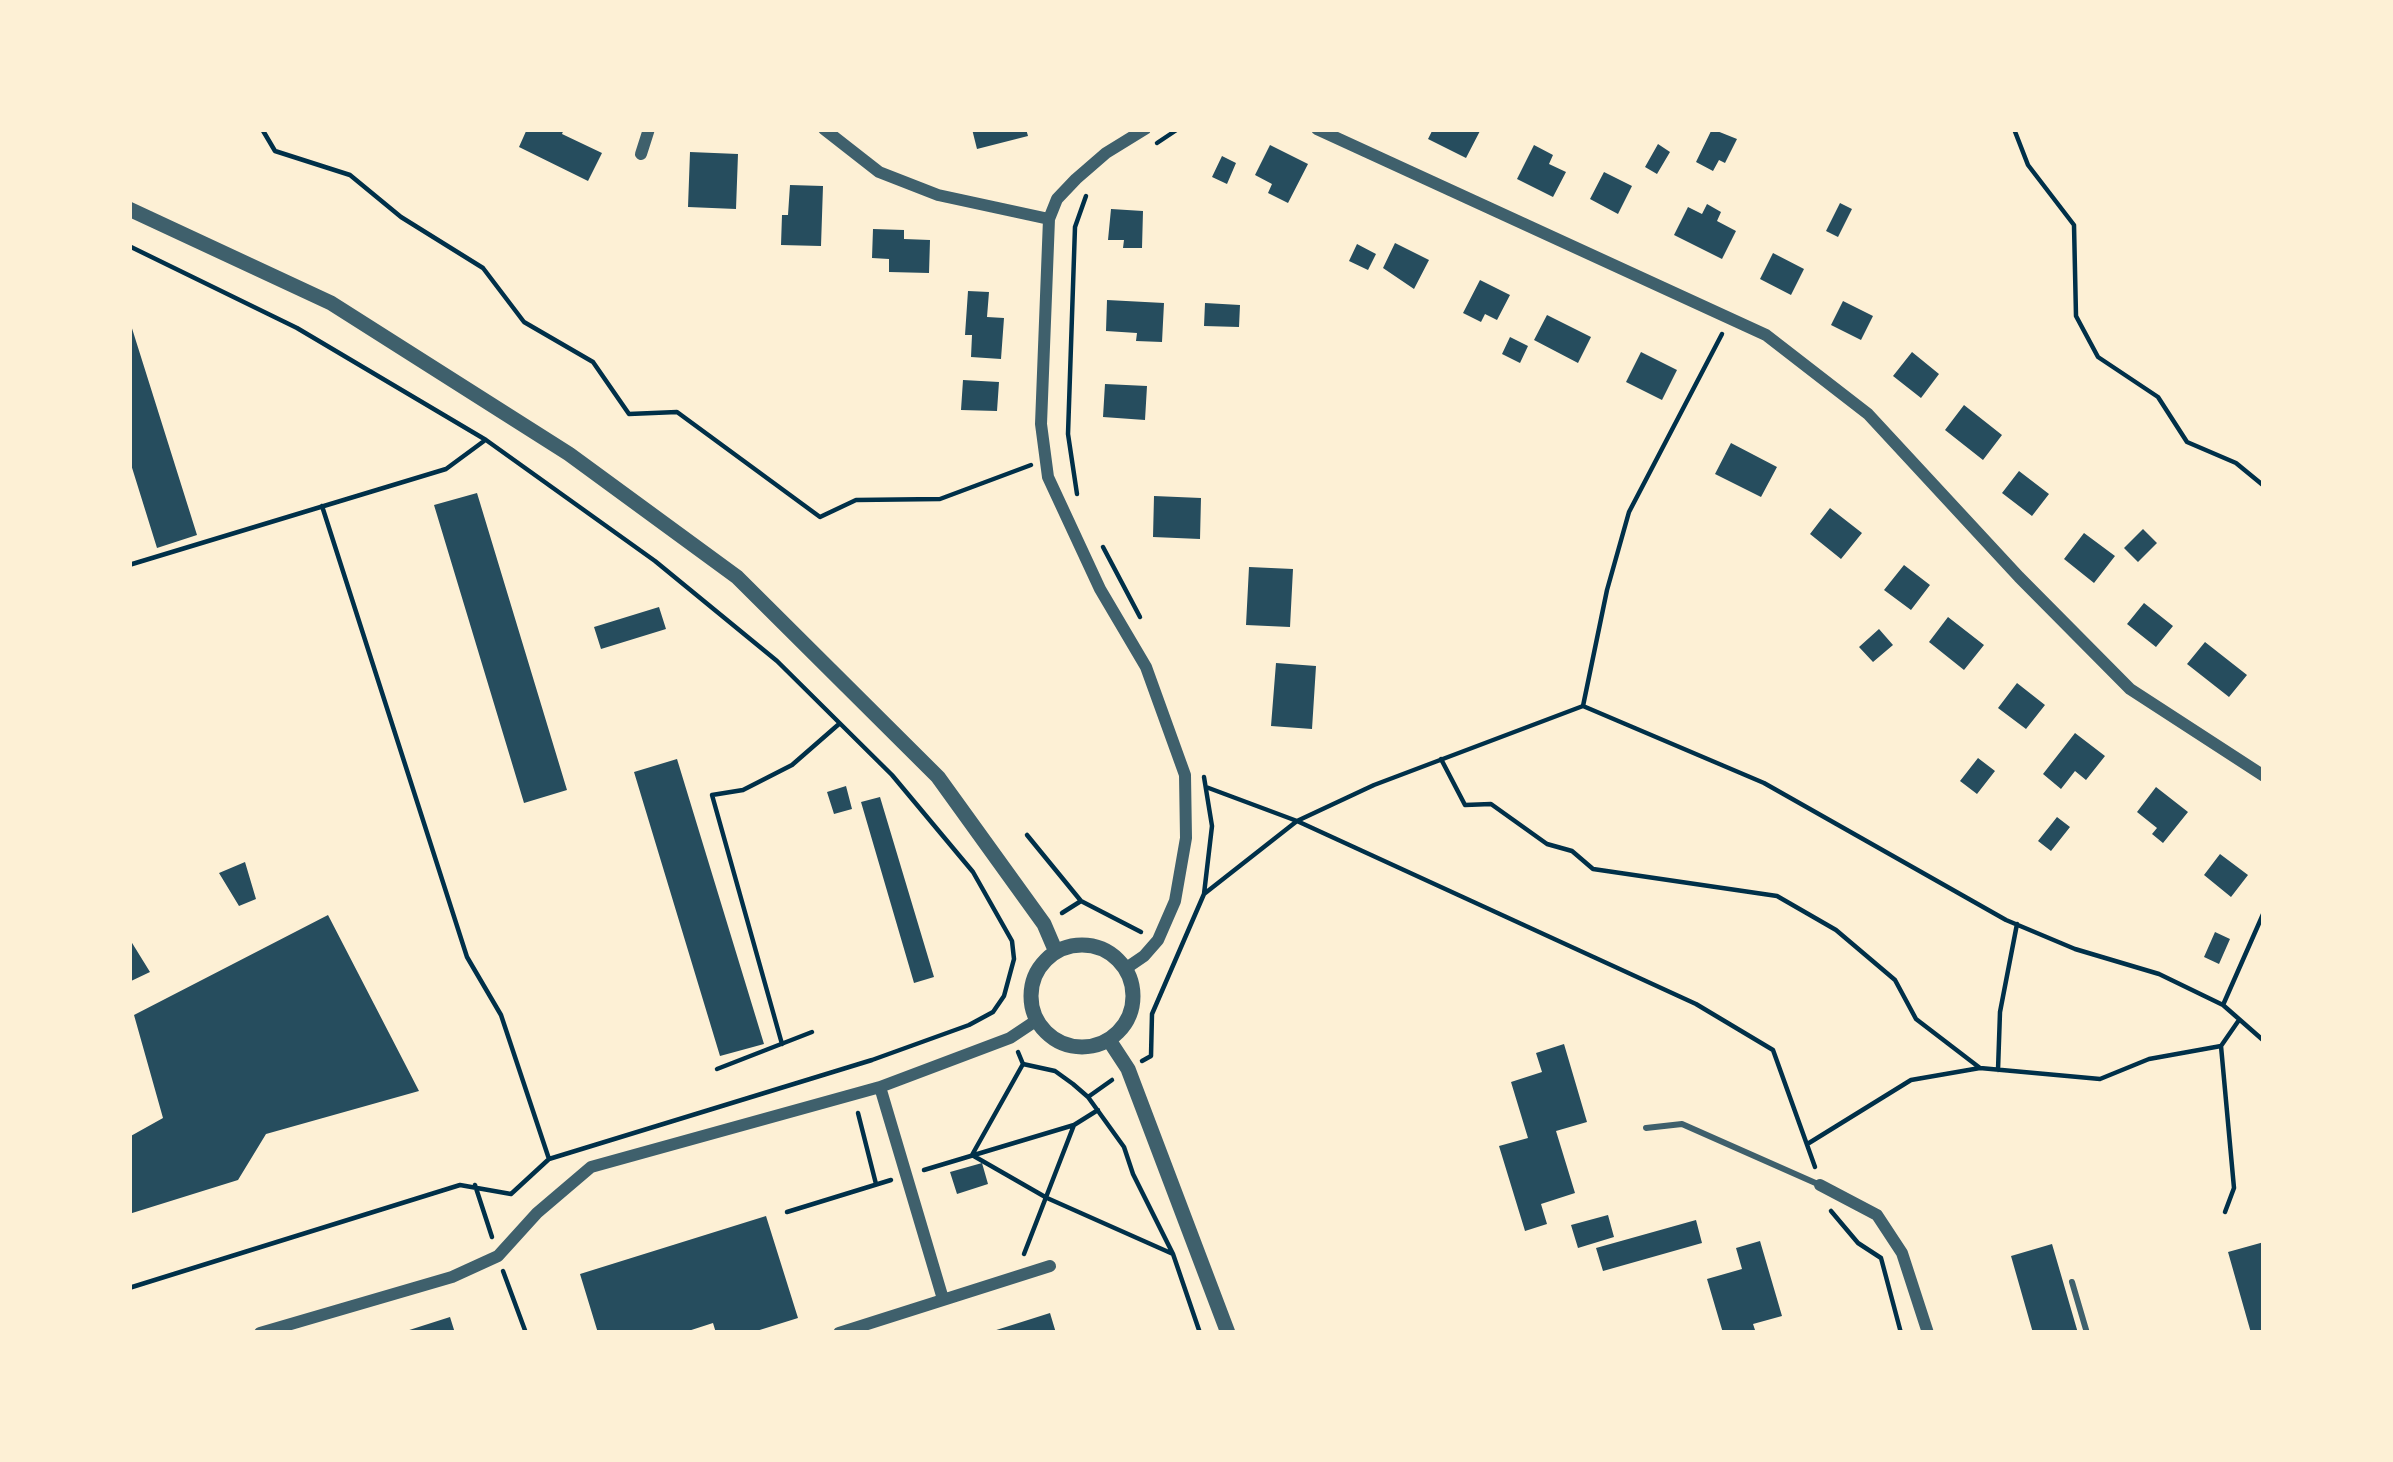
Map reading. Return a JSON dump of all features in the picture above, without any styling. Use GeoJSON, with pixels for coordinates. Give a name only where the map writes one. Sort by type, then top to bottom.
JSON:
{"type":"FeatureCollection","features":[{"type":"Feature","properties":{"kind":"street"},"geometry":{"type":"LineString","coordinates":[[641,154],[650,129]]}},
{"type":"Feature","properties":{"kind":"street"},"geometry":{"type":"LineString","coordinates":[[824,129],[879,172],[938,195],[1049,219]]}},
{"type":"Feature","properties":{"kind":"street"},"geometry":{"type":"LineString","coordinates":[[1126,969],[1158,940],[1174,901],[1186,838],[1185,775],[1146,668],[1100,590],[1048,477],[1041,424],[1049,219],[1057,199],[1076,178],[1145,129]]}},
{"type":"Feature","properties":{"kind":"street"},"geometry":{"type":"LineString","coordinates":[[1317,129],[1766,335],[1868,414],[2130,688],[2264,776]]}},
{"type":"Feature","properties":{"kind":"street"},"geometry":{"type":"LineString","coordinates":[[129,209],[331,302],[569,454],[737,578],[938,777],[1044,924],[1056,952]]}},
{"type":"Feature","properties":{"kind":"street"},"geometry":{"type":"LineString","coordinates":[[1080,945],[1109,953],[1126,969],[1132,1005],[1127,1021],[1108,1040],[1087,1047],[1070,1046],[1048,1034],[1037,1020],[1032,985],[1042,964],[1056,952],[1080,945]]}},
{"type":"Feature","properties":{"kind":"street"},"geometry":{"type":"LineString","coordinates":[[260,1333],[452,1277],[498,1256],[537,1213],[591,1166],[880,1087],[1010,1038],[1037,1020]]}},
{"type":"Feature","properties":{"kind":"street"},"geometry":{"type":"LineString","coordinates":[[1108,1040],[1129,1069],[1228,1333]]}},
{"type":"Feature","properties":{"kind":"street"},"geometry":{"type":"LineString","coordinates":[[880,1087],[944,1299]]}},
{"type":"Feature","properties":{"kind":"street"},"geometry":{"type":"LineString","coordinates":[[1820,1185],[1877,1215],[1902,1253],[1928,1333]]}},
{"type":"Feature","properties":{"kind":"street"},"geometry":{"type":"LineString","coordinates":[[839,1333],[1050,1266]]}},
{"type":"Feature","properties":{"kind":"lane"},"geometry":{"type":"LineString","coordinates":[[1646,1128],[1682,1124],[1820,1185]]}},
{"type":"Feature","properties":{"kind":"lane"},"geometry":{"type":"LineString","coordinates":[[2072,1282],[2087,1333]]}},
{"type":"Feature","properties":{"kind":"path"},"geometry":{"type":"LineString","coordinates":[[262,129],[275,151],[350,175],[401,217],[483,268],[524,322],[593,362],[629,414],[677,412],[820,517],[856,500],[940,499],[1070,450]]}},
{"type":"Feature","properties":{"kind":"path"},"geometry":{"type":"LineString","coordinates":[[1144,152],[1178,129]]}},
{"type":"Feature","properties":{"kind":"path"},"geometry":{"type":"LineString","coordinates":[[2014,129],[2028,165],[2074,226],[2076,316],[2098,357],[2158,397],[2187,442],[2236,463],[2264,486]]}},
{"type":"Feature","properties":{"kind":"path"},"geometry":{"type":"LineString","coordinates":[[1080,504],[1070,450],[1076,227],[1093,186]]}},
{"type":"Feature","properties":{"kind":"path"},"geometry":{"type":"LineString","coordinates":[[129,247],[297,328],[486,440],[655,561],[777,661],[842,722],[974,872],[1012,941],[1012,979],[993,1012],[969,1025],[549,1159],[511,1193],[460,1185],[129,1288]]}},
{"type":"Feature","properties":{"kind":"path"},"geometry":{"type":"LineString","coordinates":[[1583,706],[1629,512],[1730,318]]}},
{"type":"Feature","properties":{"kind":"path"},"geometry":{"type":"LineString","coordinates":[[129,565],[446,469],[486,440]]}},
{"type":"Feature","properties":{"kind":"path"},"geometry":{"type":"LineString","coordinates":[[322,506],[467,957],[501,1016],[549,1159]]}},
{"type":"Feature","properties":{"kind":"path"},"geometry":{"type":"LineString","coordinates":[[1100,541],[1149,634]]}},
{"type":"Feature","properties":{"kind":"path"},"geometry":{"type":"LineString","coordinates":[[1204,894],[1297,821],[1441,759],[1583,706],[1764,783],[2017,924],[2075,949],[2158,974],[2223,1005],[2264,1041]]}},
{"type":"Feature","properties":{"kind":"path"},"geometry":{"type":"LineString","coordinates":[[782,1044],[712,795],[743,790],[792,765],[842,722]]}},
{"type":"Feature","properties":{"kind":"path"},"geometry":{"type":"LineString","coordinates":[[1441,759],[1465,806],[1491,804],[1547,844],[1572,851],[1593,869],[1777,896],[1836,930],[1895,980],[1916,1018],[1980,1068]]}},
{"type":"Feature","properties":{"kind":"path"},"geometry":{"type":"LineString","coordinates":[[1088,1097],[1150,1056],[1153,1014],[1204,894],[1212,826],[1200,765]]}},
{"type":"Feature","properties":{"kind":"path"},"geometry":{"type":"LineString","coordinates":[[1185,775],[1297,821],[1696,1004],[1773,1049],[1820,1185],[1836,1220],[1881,1258],[1901,1333]]}},
{"type":"Feature","properties":{"kind":"path"},"geometry":{"type":"LineString","coordinates":[[1028,835],[1081,901],[1158,940],[1178,961]]}},
{"type":"Feature","properties":{"kind":"path"},"geometry":{"type":"LineString","coordinates":[[1012,941],[1081,901]]}},
{"type":"Feature","properties":{"kind":"path"},"geometry":{"type":"LineString","coordinates":[[2223,1005],[2264,912]]}},
{"type":"Feature","properties":{"kind":"path"},"geometry":{"type":"LineString","coordinates":[[1998,1070],[2000,1012],[2017,924]]}},
{"type":"Feature","properties":{"kind":"path"},"geometry":{"type":"LineString","coordinates":[[993,1012],[1023,1064]]}},
{"type":"Feature","properties":{"kind":"path"},"geometry":{"type":"LineString","coordinates":[[2225,1212],[2234,1188],[2221,1046],[2239,1019]]}},
{"type":"Feature","properties":{"kind":"path"},"geometry":{"type":"LineString","coordinates":[[717,1069],[812,1032]]}},
{"type":"Feature","properties":{"kind":"path"},"geometry":{"type":"LineString","coordinates":[[1809,1143],[1911,1080],[1980,1068],[2100,1079],[2149,1060],[2221,1046]]}},
{"type":"Feature","properties":{"kind":"path"},"geometry":{"type":"LineString","coordinates":[[1023,1064],[1055,1071],[1088,1097],[1124,1147],[1173,1254],[1200,1333]]}},
{"type":"Feature","properties":{"kind":"path"},"geometry":{"type":"LineString","coordinates":[[972,1155],[1023,1064]]}},
{"type":"Feature","properties":{"kind":"path"},"geometry":{"type":"LineString","coordinates":[[845,1067],[876,1184]]}},
{"type":"Feature","properties":{"kind":"path"},"geometry":{"type":"LineString","coordinates":[[787,1212],[1074,1125],[1098,1110]]}},
{"type":"Feature","properties":{"kind":"path"},"geometry":{"type":"LineString","coordinates":[[1013,1278],[1074,1125]]}},
{"type":"Feature","properties":{"kind":"path"},"geometry":{"type":"LineString","coordinates":[[972,1155],[1047,1198],[1173,1254]]}},
{"type":"Feature","properties":{"kind":"building"},"geometry":{"type":"Polygon","coordinates":[[[527,129],[564,129],[562,134],[602,153],[588,181],[519,147],[527,129]]]}},
{"type":"Feature","properties":{"kind":"building"},"geometry":{"type":"Polygon","coordinates":[[[972,129],[1026,129],[1028,136],[977,149],[972,129]]]}},
{"type":"Feature","properties":{"kind":"building"},"geometry":{"type":"Polygon","coordinates":[[[1433,129],[1481,129],[1466,158],[1428,139],[1433,129]]]}},
{"type":"Feature","properties":{"kind":"building"},"geometry":{"type":"Polygon","coordinates":[[[1712,129],[1737,139],[1725,163],[1719,160],[1713,171],[1696,162],[1712,129]]]}},
{"type":"Feature","properties":{"kind":"building"},"geometry":{"type":"Polygon","coordinates":[[[1658,144],[1670,152],[1657,174],[1645,167],[1658,144]]]}},
{"type":"Feature","properties":{"kind":"building"},"geometry":{"type":"Polygon","coordinates":[[[1270,145],[1308,164],[1288,203],[1268,193],[1272,184],[1255,175],[1270,145]]]}},
{"type":"Feature","properties":{"kind":"building"},"geometry":{"type":"Polygon","coordinates":[[[1534,145],[1553,155],[1549,164],[1566,172],[1553,197],[1517,179],[1534,145]]]}},
{"type":"Feature","properties":{"kind":"building"},"geometry":{"type":"Polygon","coordinates":[[[690,152],[738,154],[736,209],[688,207],[690,152]]]}},
{"type":"Feature","properties":{"kind":"building"},"geometry":{"type":"Polygon","coordinates":[[[1222,156],[1236,163],[1227,184],[1212,177],[1222,156]]]}},
{"type":"Feature","properties":{"kind":"building"},"geometry":{"type":"Polygon","coordinates":[[[1604,172],[1632,186],[1618,214],[1590,199],[1604,172]]]}},
{"type":"Feature","properties":{"kind":"building"},"geometry":{"type":"Polygon","coordinates":[[[790,185],[823,186],[821,246],[781,245],[790,185]]]}},
{"type":"Feature","properties":{"kind":"building"},"geometry":{"type":"Polygon","coordinates":[[[1840,203],[1852,209],[1838,237],[1826,231],[1840,203]]]}},
{"type":"Feature","properties":{"kind":"building"},"geometry":{"type":"Polygon","coordinates":[[[1707,204],[1721,212],[1717,221],[1736,231],[1722,259],[1674,235],[1688,207],[1702,214],[1707,204]]]}},
{"type":"Feature","properties":{"kind":"building"},"geometry":{"type":"Polygon","coordinates":[[[1111,209],[1143,211],[1142,248],[1123,248],[1124,240],[1108,240],[1111,209]]]}},
{"type":"Feature","properties":{"kind":"building"},"geometry":{"type":"Polygon","coordinates":[[[873,229],[904,230],[904,239],[930,240],[929,273],[889,272],[889,259],[872,258],[873,229]]]}},
{"type":"Feature","properties":{"kind":"building"},"geometry":{"type":"Polygon","coordinates":[[[1395,243],[1429,260],[1414,289],[1383,268],[1395,243]]]}},
{"type":"Feature","properties":{"kind":"building"},"geometry":{"type":"Polygon","coordinates":[[[1357,244],[1376,254],[1368,270],[1349,261],[1357,244]]]}},
{"type":"Feature","properties":{"kind":"building"},"geometry":{"type":"Polygon","coordinates":[[[1773,253],[1804,269],[1791,295],[1760,279],[1773,253]]]}},
{"type":"Feature","properties":{"kind":"building"},"geometry":{"type":"Polygon","coordinates":[[[1480,280],[1510,295],[1497,320],[1485,314],[1481,322],[1463,313],[1480,280]]]}},
{"type":"Feature","properties":{"kind":"building"},"geometry":{"type":"Polygon","coordinates":[[[968,291],[989,292],[987,317],[1004,318],[1001,359],[971,357],[972,335],[965,335],[968,291]]]}},
{"type":"Feature","properties":{"kind":"building"},"geometry":{"type":"Polygon","coordinates":[[[1107,300],[1164,303],[1162,342],[1136,341],[1137,333],[1106,331],[1107,300]]]}},
{"type":"Feature","properties":{"kind":"building"},"geometry":{"type":"Polygon","coordinates":[[[1843,301],[1873,316],[1861,340],[1831,325],[1843,301]]]}},
{"type":"Feature","properties":{"kind":"building"},"geometry":{"type":"Polygon","coordinates":[[[1205,303],[1240,305],[1239,327],[1204,326],[1205,303]]]}},
{"type":"Feature","properties":{"kind":"building"},"geometry":{"type":"Polygon","coordinates":[[[1547,315],[1591,337],[1578,363],[1534,340],[1547,315]]]}},
{"type":"Feature","properties":{"kind":"building"},"geometry":{"type":"Polygon","coordinates":[[[130,322],[197,535],[157,548],[129,458],[130,322]]]}},
{"type":"Feature","properties":{"kind":"building"},"geometry":{"type":"Polygon","coordinates":[[[1510,337],[1528,346],[1520,363],[1502,354],[1510,337]]]}},
{"type":"Feature","properties":{"kind":"building"},"geometry":{"type":"Polygon","coordinates":[[[1641,352],[1677,370],[1662,400],[1626,382],[1641,352]]]}},
{"type":"Feature","properties":{"kind":"building"},"geometry":{"type":"Polygon","coordinates":[[[1912,352],[1939,374],[1921,398],[1893,376],[1912,352]]]}},
{"type":"Feature","properties":{"kind":"building"},"geometry":{"type":"Polygon","coordinates":[[[963,380],[999,382],[997,411],[961,410],[963,380]]]}},
{"type":"Feature","properties":{"kind":"building"},"geometry":{"type":"Polygon","coordinates":[[[1105,384],[1147,386],[1145,420],[1103,417],[1105,384]]]}},
{"type":"Feature","properties":{"kind":"building"},"geometry":{"type":"Polygon","coordinates":[[[1964,405],[2002,435],[1983,460],[1945,430],[1964,405]]]}},
{"type":"Feature","properties":{"kind":"building"},"geometry":{"type":"Polygon","coordinates":[[[1731,443],[1777,467],[1761,497],[1715,474],[1731,443]]]}},
{"type":"Feature","properties":{"kind":"building"},"geometry":{"type":"Polygon","coordinates":[[[2019,471],[2049,494],[2032,516],[2002,493],[2019,471]]]}},
{"type":"Feature","properties":{"kind":"building"},"geometry":{"type":"Polygon","coordinates":[[[477,493],[567,790],[524,803],[434,505],[477,493]]]}},
{"type":"Feature","properties":{"kind":"building"},"geometry":{"type":"Polygon","coordinates":[[[1154,496],[1201,498],[1200,539],[1153,537],[1154,496]]]}},
{"type":"Feature","properties":{"kind":"building"},"geometry":{"type":"Polygon","coordinates":[[[1830,508],[1862,533],[1841,559],[1810,534],[1830,508]]]}},
{"type":"Feature","properties":{"kind":"building"},"geometry":{"type":"Polygon","coordinates":[[[2143,529],[2157,543],[2138,562],[2124,548],[2143,529]]]}},
{"type":"Feature","properties":{"kind":"building"},"geometry":{"type":"Polygon","coordinates":[[[2084,533],[2115,556],[2094,583],[2064,559],[2084,533]]]}},
{"type":"Feature","properties":{"kind":"building"},"geometry":{"type":"Polygon","coordinates":[[[1904,565],[1930,585],[1911,610],[1884,590],[1904,565]]]}},
{"type":"Feature","properties":{"kind":"building"},"geometry":{"type":"Polygon","coordinates":[[[1249,567],[1293,569],[1290,627],[1246,625],[1249,567]]]}},
{"type":"Feature","properties":{"kind":"building"},"geometry":{"type":"Polygon","coordinates":[[[2144,603],[2173,626],[2156,647],[2127,624],[2144,603]]]}},
{"type":"Feature","properties":{"kind":"building"},"geometry":{"type":"Polygon","coordinates":[[[659,607],[666,629],[601,649],[594,627],[659,607]]]}},
{"type":"Feature","properties":{"kind":"building"},"geometry":{"type":"Polygon","coordinates":[[[1948,617],[1984,645],[1964,670],[1929,642],[1948,617]]]}},
{"type":"Feature","properties":{"kind":"building"},"geometry":{"type":"Polygon","coordinates":[[[1879,629],[1893,645],[1873,662],[1859,647],[1879,629]]]}},
{"type":"Feature","properties":{"kind":"building"},"geometry":{"type":"Polygon","coordinates":[[[2205,642],[2247,675],[2229,697],[2187,664],[2205,642]]]}},
{"type":"Feature","properties":{"kind":"building"},"geometry":{"type":"Polygon","coordinates":[[[1276,663],[1316,666],[1312,729],[1271,726],[1276,663]]]}},
{"type":"Feature","properties":{"kind":"building"},"geometry":{"type":"Polygon","coordinates":[[[2017,683],[2045,705],[2026,729],[1998,708],[2017,683]]]}},
{"type":"Feature","properties":{"kind":"building"},"geometry":{"type":"Polygon","coordinates":[[[2075,733],[2105,756],[2086,780],[2075,771],[2061,789],[2043,774],[2075,733]]]}},
{"type":"Feature","properties":{"kind":"building"},"geometry":{"type":"Polygon","coordinates":[[[1978,758],[1995,771],[1977,794],[1960,781],[1978,758]]]}},
{"type":"Feature","properties":{"kind":"building"},"geometry":{"type":"Polygon","coordinates":[[[677,759],[764,1044],[720,1056],[634,772],[677,759]]]}},
{"type":"Feature","properties":{"kind":"building"},"geometry":{"type":"Polygon","coordinates":[[[846,786],[852,809],[834,814],[827,792],[846,786]]]}},
{"type":"Feature","properties":{"kind":"building"},"geometry":{"type":"Polygon","coordinates":[[[2156,787],[2188,812],[2163,843],[2152,834],[2157,828],[2137,812],[2156,787]]]}},
{"type":"Feature","properties":{"kind":"building"},"geometry":{"type":"Polygon","coordinates":[[[880,797],[934,977],[914,983],[861,802],[880,797]]]}},
{"type":"Feature","properties":{"kind":"building"},"geometry":{"type":"Polygon","coordinates":[[[2057,817],[2070,827],[2051,851],[2038,841],[2057,817]]]}},
{"type":"Feature","properties":{"kind":"building"},"geometry":{"type":"Polygon","coordinates":[[[2220,854],[2248,875],[2231,897],[2204,875],[2220,854]]]}},
{"type":"Feature","properties":{"kind":"building"},"geometry":{"type":"Polygon","coordinates":[[[245,862],[256,899],[239,906],[219,873],[245,862]]]}},
{"type":"Feature","properties":{"kind":"building"},"geometry":{"type":"Polygon","coordinates":[[[328,915],[419,1091],[266,1134],[238,1180],[129,1214],[129,1137],[163,1118],[134,1015],[328,915]]]}},
{"type":"Feature","properties":{"kind":"building"},"geometry":{"type":"Polygon","coordinates":[[[2215,932],[2230,939],[2219,964],[2204,957],[2215,932]]]}},
{"type":"Feature","properties":{"kind":"building"},"geometry":{"type":"Polygon","coordinates":[[[129,938],[150,972],[129,982],[129,938]]]}},
{"type":"Feature","properties":{"kind":"building"},"geometry":{"type":"Polygon","coordinates":[[[1564,1044],[1587,1122],[1556,1131],[1575,1193],[1541,1204],[1547,1224],[1525,1231],[1499,1146],[1528,1138],[1511,1082],[1542,1072],[1536,1053],[1564,1044]]]}},
{"type":"Feature","properties":{"kind":"building"},"geometry":{"type":"Polygon","coordinates":[[[982,1163],[988,1184],[957,1194],[950,1172],[982,1163]]]}},
{"type":"Feature","properties":{"kind":"building"},"geometry":{"type":"Polygon","coordinates":[[[1608,1215],[1614,1237],[1578,1248],[1571,1225],[1608,1215]]]}},
{"type":"Feature","properties":{"kind":"building"},"geometry":{"type":"Polygon","coordinates":[[[766,1216],[798,1318],[750,1333],[716,1333],[713,1323],[682,1333],[598,1333],[580,1274],[766,1216]]]}},
{"type":"Feature","properties":{"kind":"building"},"geometry":{"type":"Polygon","coordinates":[[[1696,1220],[1702,1243],[1603,1271],[1596,1248],[1696,1220]]]}},
{"type":"Feature","properties":{"kind":"building"},"geometry":{"type":"Polygon","coordinates":[[[1760,1241],[1782,1316],[1753,1324],[1756,1333],[1723,1333],[1707,1279],[1742,1269],[1736,1248],[1760,1241]]]}},
{"type":"Feature","properties":{"kind":"building"},"geometry":{"type":"Polygon","coordinates":[[[2264,1242],[2264,1333],[2251,1333],[2228,1252],[2264,1242]]]}},
{"type":"Feature","properties":{"kind":"building"},"geometry":{"type":"Polygon","coordinates":[[[2052,1244],[2078,1333],[2033,1333],[2011,1256],[2052,1244]]]}},
{"type":"Feature","properties":{"kind":"building"},"geometry":{"type":"Polygon","coordinates":[[[1050,1313],[1056,1333],[990,1333],[990,1332],[1050,1313]]]}},
{"type":"Feature","properties":{"kind":"building"},"geometry":{"type":"Polygon","coordinates":[[[450,1317],[455,1333],[403,1333],[403,1332],[450,1317]]]}}]}
